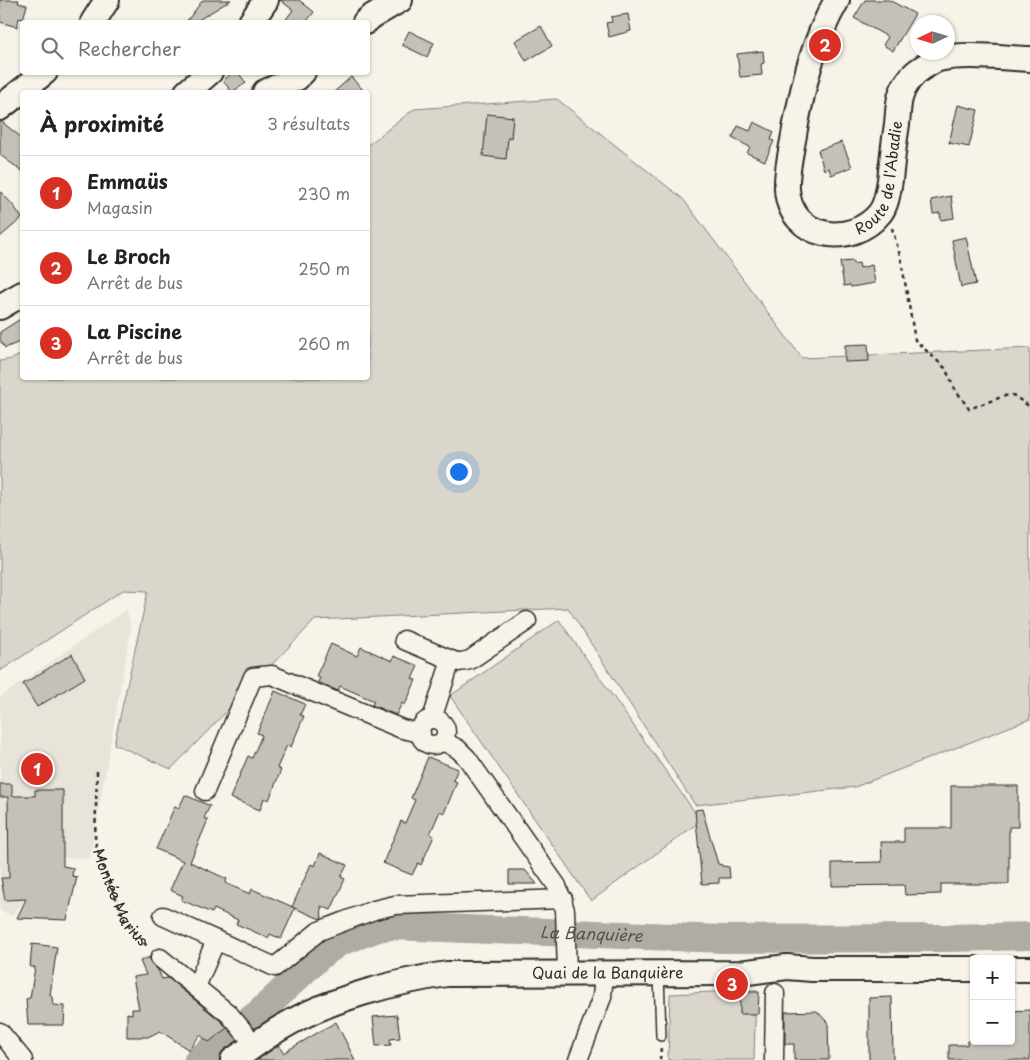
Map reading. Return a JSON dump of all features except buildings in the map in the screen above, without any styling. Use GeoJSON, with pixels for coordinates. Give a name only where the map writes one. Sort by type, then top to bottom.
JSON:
{"type":"FeatureCollection","features":[{"type":"Feature","properties":{"kind":"street"},"geometry":{"type":"LineString","coordinates":[[94,20],[107,0]]}},
{"type":"Feature","properties":{"kind":"street"},"geometry":{"type":"LineString","coordinates":[[252,20],[266,0]]}},
{"type":"Feature","properties":{"kind":"street"},"geometry":{"type":"LineString","coordinates":[[367,20],[400,0]]}},
{"type":"Feature","properties":{"kind":"street","name":"Route de l'Abadie"},"geometry":{"type":"LineString","coordinates":[[837,0],[819,35],[809,65],[790,156],[787,182],[791,206],[797,217],[805,226],[821,234],[830,235],[852,231],[872,221],[883,208],[888,190],[900,97],[909,80],[921,68],[938,59],[958,57],[1030,59]]}},
{"type":"Feature","properties":{"kind":"street"},"geometry":{"type":"LineString","coordinates":[[22,90],[41,75]]}},
{"type":"Feature","properties":{"kind":"street"},"geometry":{"type":"LineString","coordinates":[[189,90],[207,75]]}},
{"type":"Feature","properties":{"kind":"street"},"geometry":{"type":"LineString","coordinates":[[270,90],[300,75]]}},
{"type":"Feature","properties":{"kind":"street"},"geometry":{"type":"LineString","coordinates":[[0,108],[20,92]]}},
{"type":"Feature","properties":{"kind":"street"},"geometry":{"type":"LineString","coordinates":[[0,307],[20,295]]}},
{"type":"Feature","properties":{"kind":"street"},"geometry":{"type":"LineString","coordinates":[[404,640],[458,663],[470,660],[527,621]]}},
{"type":"Feature","properties":{"kind":"street"},"geometry":{"type":"LineString","coordinates":[[432,719],[451,660]]}},
{"type":"Feature","properties":{"kind":"street"},"geometry":{"type":"LineString","coordinates":[[205,791],[254,677],[272,674],[402,729],[420,733]]}},
{"type":"Feature","properties":{"kind":"street"},"geometry":{"type":"LineString","coordinates":[[432,719],[444,724],[446,733],[443,741],[431,745],[424,741],[420,733],[425,722],[432,719]]}},
{"type":"Feature","properties":{"kind":"street"},"geometry":{"type":"LineString","coordinates":[[443,741],[458,749],[472,764],[558,886],[564,904],[567,966]]}},
{"type":"Feature","properties":{"kind":"street"},"geometry":{"type":"LineString","coordinates":[[163,916],[275,967],[319,931],[374,910],[395,905],[564,904]]}},
{"type":"Feature","properties":{"kind":"street"},"geometry":{"type":"LineString","coordinates":[[196,987],[216,940]]}},
{"type":"Feature","properties":{"kind":"street","name":"Montée Marius"},"geometry":{"type":"LineString","coordinates":[[160,958],[229,1014],[252,1041]]}},
{"type":"Feature","properties":{"kind":"street","name":"Quai de la Banquière"},"geometry":{"type":"LineString","coordinates":[[233,1060],[252,1041],[306,1015],[362,993],[423,977],[447,974],[567,966],[604,973],[740,973],[788,967],[812,969],[970,969]]}},
{"type":"Feature","properties":{"kind":"street"},"geometry":{"type":"LineString","coordinates":[[1015,969],[1030,969]]}},
{"type":"Feature","properties":{"kind":"street"},"geometry":{"type":"LineString","coordinates":[[578,1060],[602,998],[604,973]]}},
{"type":"Feature","properties":{"kind":"street"},"geometry":{"type":"LineString","coordinates":[[774,1060],[775,992]]}},
{"type":"Feature","properties":{"kind":"street"},"geometry":{"type":"LineString","coordinates":[[0,1032],[23,1060]]}},
{"type":"Feature","properties":{"kind":"lane"},"geometry":{"type":"LineString","coordinates":[[659,972],[661,1036]]}},
{"type":"Feature","properties":{"kind":"path"},"geometry":{"type":"LineString","coordinates":[[879,214],[891,224],[901,259],[915,340],[945,368],[955,389],[969,409],[1004,396],[1013,395],[1030,407]]}},
{"type":"Feature","properties":{"kind":"path","name":"Montée Marius"},"geometry":{"type":"LineString","coordinates":[[97,771],[95,841],[102,864],[126,923],[144,944],[160,958]]}},
{"type":"Feature","properties":{"kind":"shaded area"},"geometry":{"type":"Polygon","coordinates":[[[557,99],[683,199],[802,358],[1030,348],[1030,719],[855,787],[695,805],[568,608],[315,620],[171,769],[114,744],[148,591],[123,590],[0,671],[0,361],[12,359],[20,355],[20,380],[370,380],[370,143],[414,109],[557,99]]]}},
{"type":"Feature","properties":{"kind":"shaded area"},"geometry":{"type":"Polygon","coordinates":[[[127,609],[131,629],[90,858],[64,858],[30,888],[12,916],[0,910],[0,697],[127,609]]]}},
{"type":"Feature","properties":{"kind":"shaded area"},"geometry":{"type":"Polygon","coordinates":[[[559,620],[701,821],[591,901],[450,696],[559,620]]]}},
{"type":"Feature","properties":{"kind":"shaded area"},"geometry":{"type":"Polygon","coordinates":[[[756,990],[754,1060],[668,1060],[670,994],[756,990]]]}},
{"type":"Feature","properties":{"kind":"waterway","name":"La Banquière"},"geometry":{"type":"LineString","coordinates":[[198,1060],[259,1013],[321,955],[340,942],[378,928],[391,926],[723,939],[1030,936]]}},
{"type":"Feature","properties":{"kind":"place","name":"Le Broch"},"geometry":{"type":"Point","coordinates":[825,45]}},
{"type":"Feature","properties":{"kind":"place","name":"Emmaüs"},"geometry":{"type":"Point","coordinates":[37,769]}},
{"type":"Feature","properties":{"kind":"place","name":"La Piscine"},"geometry":{"type":"Point","coordinates":[732,984]}}]}
